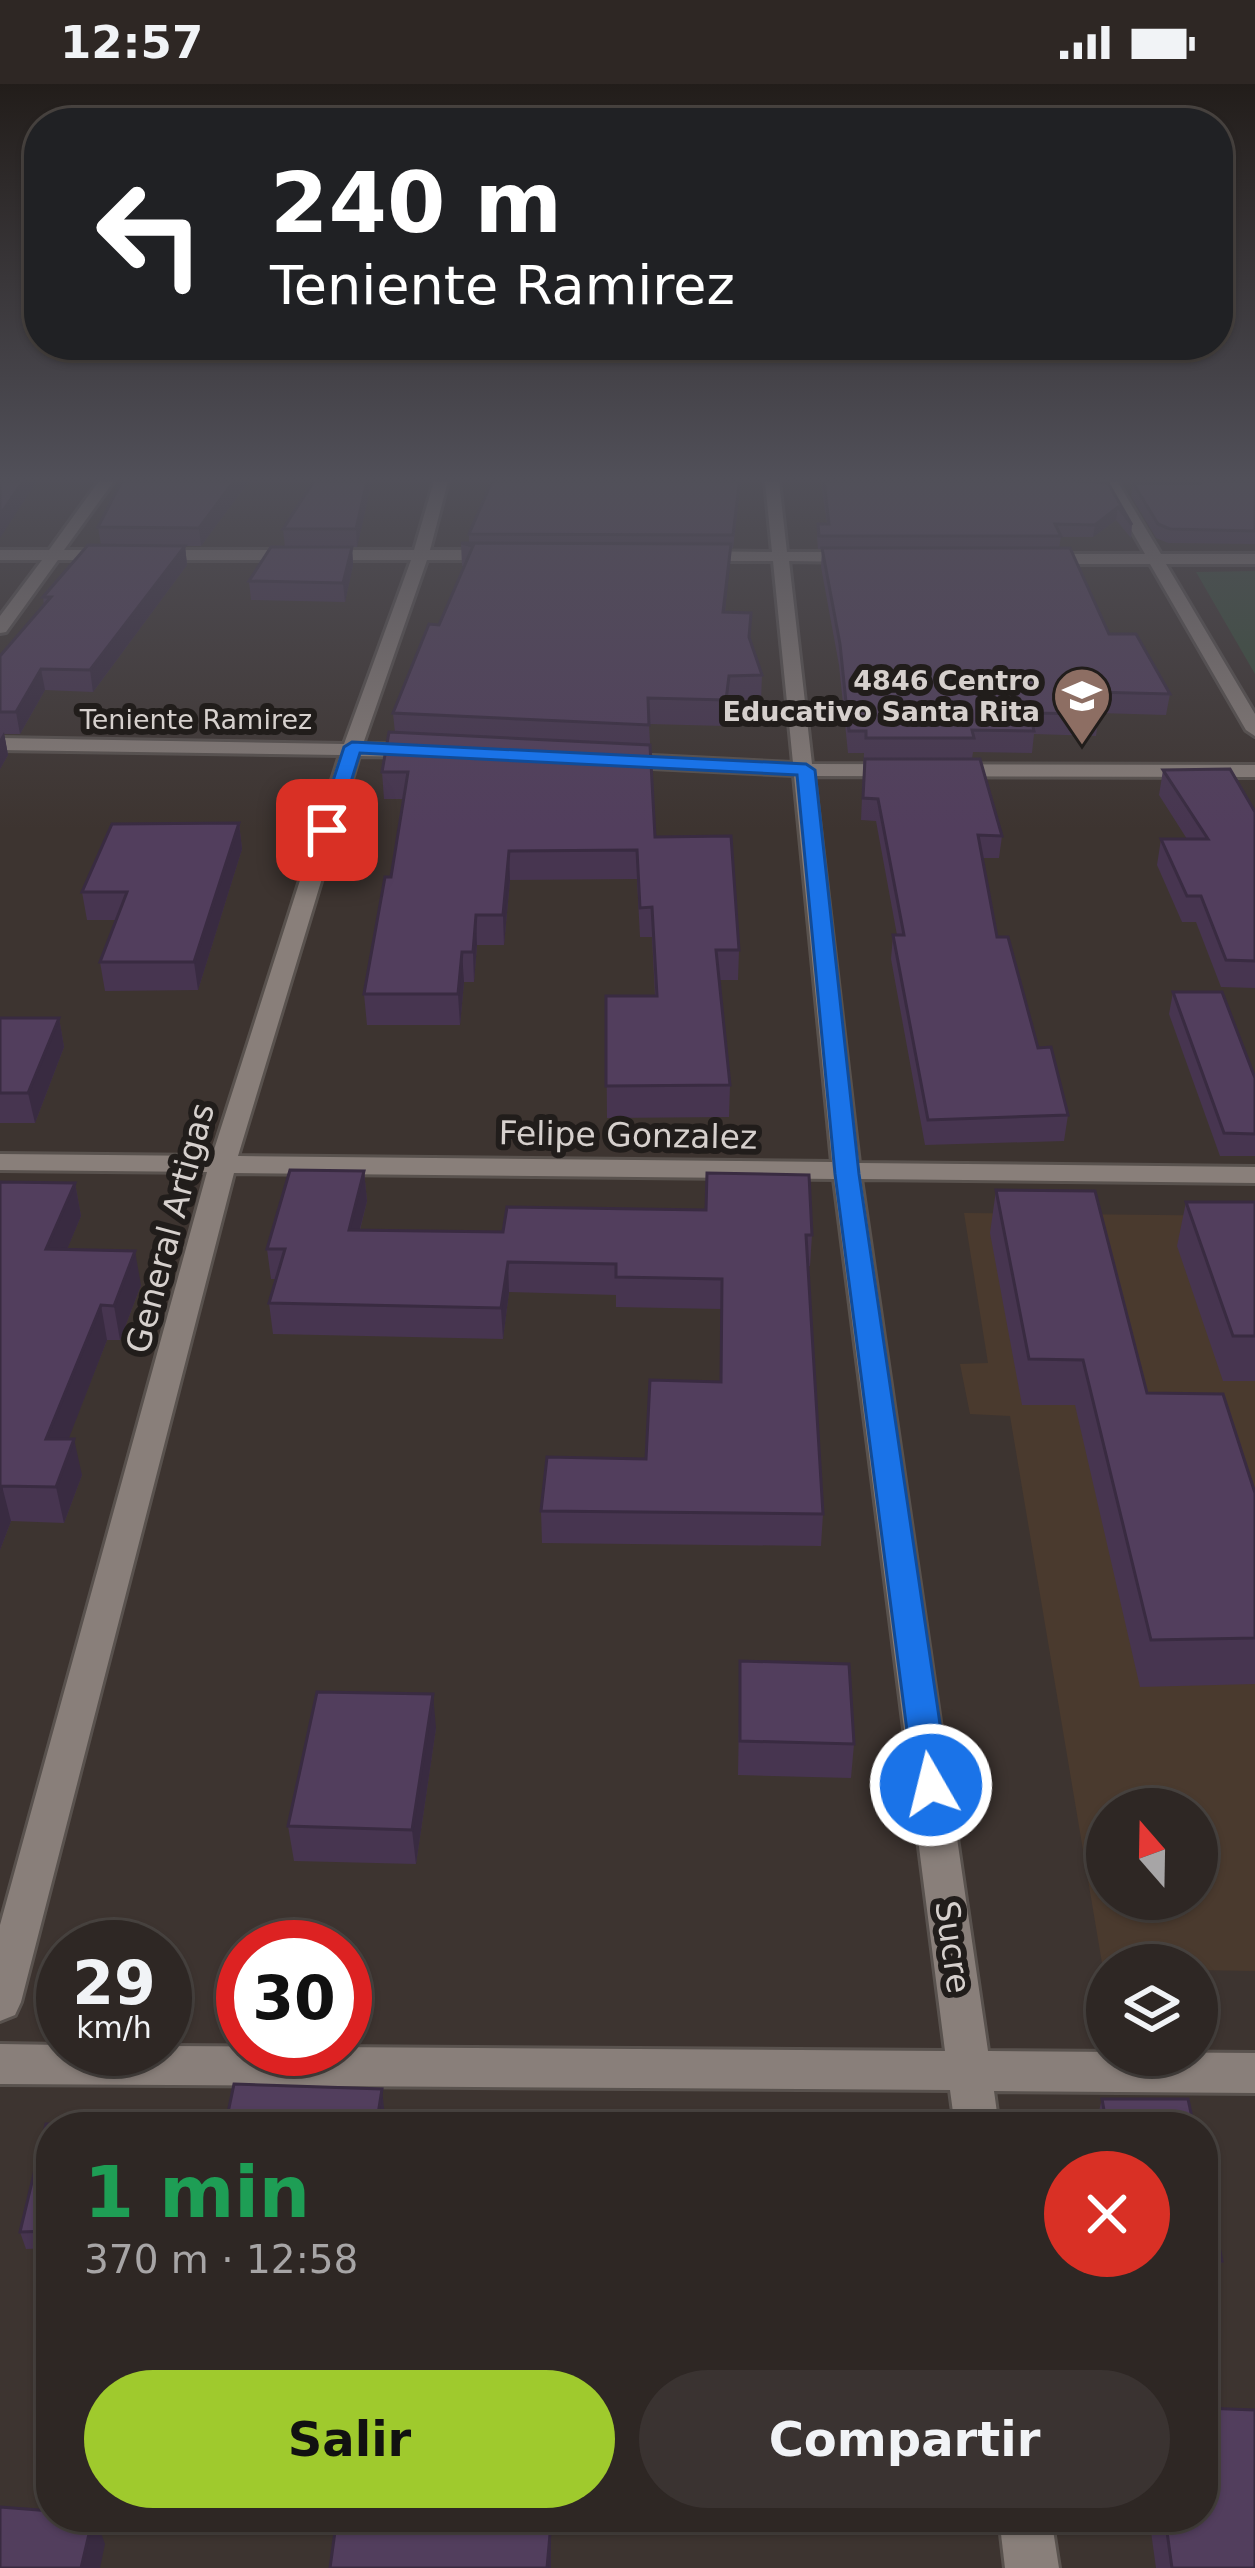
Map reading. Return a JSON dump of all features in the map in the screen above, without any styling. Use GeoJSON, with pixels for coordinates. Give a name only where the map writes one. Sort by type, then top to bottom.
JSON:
{"type":"FeatureCollection","features":[{"type":"Feature","properties":{"kind":"street"},"geometry":{"type":"LineString","coordinates":[[0,628],[22,597]]}},
{"type":"Feature","properties":{"kind":"street","name":"General Artigas"},"geometry":{"type":"LineString","coordinates":[[0,2002],[223,1163],[352,747],[407,597]]}},
{"type":"Feature","properties":{"kind":"street","name":"Sucre"},"geometry":{"type":"LineString","coordinates":[[787,597],[847,1174],[975,2112]]}},
{"type":"Feature","properties":{"kind":"street"},"geometry":{"type":"LineString","coordinates":[[1177,597],[1255,730]]}},
{"type":"Feature","properties":{"kind":"street","name":"Teniente Ramirez"},"geometry":{"type":"LineString","coordinates":[[0,744],[448,752]]}},
{"type":"Feature","properties":{"kind":"street"},"geometry":{"type":"LineString","coordinates":[[591,759],[806,770],[1255,771]]}},
{"type":"Feature","properties":{"kind":"street","name":"Felipe Gonzalez"},"geometry":{"type":"LineString","coordinates":[[0,1162],[1255,1175]]}},
{"type":"Feature","properties":{"kind":"street"},"geometry":{"type":"LineString","coordinates":[[0,2064],[970,2067],[1255,2073]]}},
{"type":"Feature","properties":{"kind":"street"},"geometry":{"type":"LineString","coordinates":[[1027,2532],[1032,2568]]}},
{"type":"Feature","properties":{"kind":"shaded area"},"geometry":{"type":"Polygon","coordinates":[[[964,1213],[1255,1216],[1255,1971],[1218,1970],[1218,1944],[1099,1944],[1095,1920],[1218,1920],[1218,1788],[1086,1788],[1086,1868],[1010,1416],[970,1414],[960,1364],[988,1363],[964,1213]]]}},
{"type":"Feature","properties":{"kind":"green space"},"geometry":{"type":"Polygon","coordinates":[[[1210,597],[1255,597],[1255,674],[1210,597]]]}},
{"type":"Feature","properties":{"kind":"building"},"geometry":{"type":"Polygon","coordinates":[[[43,597],[146,597],[90,670],[41,669],[16,712],[0,712],[0,656],[51,597],[43,597]]]}},
{"type":"Feature","properties":{"kind":"building"},"geometry":{"type":"Polygon","coordinates":[[[451,597],[725,597],[723,612],[751,613],[749,637],[762,675],[729,676],[726,700],[648,698],[649,725],[393,713],[429,624],[439,625],[451,597]]]}},
{"type":"Feature","properties":{"kind":"building"},"geometry":{"type":"Polygon","coordinates":[[[831,597],[1092,597],[1109,634],[1136,634],[1170,694],[1093,692],[1100,714],[1030,713],[1034,731],[972,730],[974,738],[866,738],[866,731],[849,731],[831,597]]]}},
{"type":"Feature","properties":{"kind":"building"},"geometry":{"type":"Polygon","coordinates":[[[389,732],[650,745],[655,837],[731,836],[739,950],[716,950],[730,1085],[606,1086],[606,996],[657,996],[652,907],[640,908],[637,850],[509,851],[503,915],[476,915],[473,952],[462,952],[458,994],[364,994],[385,877],[391,877],[408,772],[382,772],[389,732]]]}},
{"type":"Feature","properties":{"kind":"building"},"geometry":{"type":"Polygon","coordinates":[[[865,759],[980,759],[1002,836],[978,835],[997,937],[1008,937],[1038,1048],[1051,1047],[1068,1115],[928,1120],[893,935],[904,935],[878,799],[863,798],[865,759]]]}},
{"type":"Feature","properties":{"kind":"building"},"geometry":{"type":"Polygon","coordinates":[[[1230,769],[1255,812],[1255,961],[1226,960],[1201,896],[1187,896],[1161,839],[1208,839],[1163,770],[1230,769]]]}},
{"type":"Feature","properties":{"kind":"building"},"geometry":{"type":"Polygon","coordinates":[[[239,823],[194,962],[100,962],[127,892],[82,892],[112,824],[239,823]]]}},
{"type":"Feature","properties":{"kind":"building"},"geometry":{"type":"Polygon","coordinates":[[[1173,992],[1222,992],[1255,1078],[1255,1134],[1224,1133],[1173,992]]]}},
{"type":"Feature","properties":{"kind":"building"},"geometry":{"type":"Polygon","coordinates":[[[0,1018],[59,1018],[28,1093],[0,1093],[0,1018]]]}},
{"type":"Feature","properties":{"kind":"building"},"geometry":{"type":"Polygon","coordinates":[[[290,1170],[364,1171],[349,1230],[503,1232],[507,1207],[706,1210],[707,1173],[809,1175],[812,1235],[806,1235],[823,1514],[541,1511],[547,1457],[646,1459],[650,1380],[721,1382],[722,1279],[616,1277],[616,1264],[508,1262],[501,1308],[269,1303],[285,1249],[267,1249],[290,1170]]]}},
{"type":"Feature","properties":{"kind":"building"},"geometry":{"type":"Polygon","coordinates":[[[0,1182],[75,1183],[46,1249],[135,1251],[114,1306],[101,1305],[46,1439],[74,1439],[56,1487],[2,1486],[0,1492],[0,1182]]]}},
{"type":"Feature","properties":{"kind":"building"},"geometry":{"type":"Polygon","coordinates":[[[996,1190],[1095,1191],[1147,1393],[1223,1394],[1255,1493],[1255,1638],[1151,1640],[1083,1360],[1029,1359],[996,1190]]]}},
{"type":"Feature","properties":{"kind":"building"},"geometry":{"type":"Polygon","coordinates":[[[1186,1202],[1255,1202],[1255,1336],[1233,1336],[1186,1202]]]}},
{"type":"Feature","properties":{"kind":"building"},"geometry":{"type":"Polygon","coordinates":[[[740,1661],[849,1664],[854,1744],[740,1741],[740,1661]]]}},
{"type":"Feature","properties":{"kind":"building"},"geometry":{"type":"Polygon","coordinates":[[[317,1692],[433,1694],[412,1830],[288,1826],[317,1692]]]}},
{"type":"Feature","properties":{"kind":"building"},"geometry":{"type":"Polygon","coordinates":[[[234,2084],[382,2089],[378,2112],[228,2112],[234,2084]]]}},
{"type":"Feature","properties":{"kind":"building"},"geometry":{"type":"Polygon","coordinates":[[[1102,2099],[1188,2099],[1191,2112],[1104,2112],[1102,2099]]]}},
{"type":"Feature","properties":{"kind":"building"},"geometry":{"type":"Polygon","coordinates":[[[36,2166],[36,2231],[20,2232],[36,2166]]]}},
{"type":"Feature","properties":{"kind":"building"},"geometry":{"type":"Polygon","coordinates":[[[1218,2409],[1255,2410],[1255,2568],[1172,2568],[1167,2532],[1218,2532],[1218,2409]]]}},
{"type":"Feature","properties":{"kind":"building"},"geometry":{"type":"Polygon","coordinates":[[[0,2507],[36,2510],[36,2532],[89,2532],[81,2568],[0,2568],[0,2507]]]}},
{"type":"Feature","properties":{"kind":"building"},"geometry":{"type":"Polygon","coordinates":[[[335,2532],[550,2532],[547,2568],[330,2568],[335,2532]]]}},
{"type":"Feature","properties":{"kind":"place","name":"4846 Centro Educativo Santa Rita"},"geometry":{"type":"Point","coordinates":[1082,747]}},
{"type":"Feature","properties":{"kind":"route"},"geometry":{"type":"LineString","coordinates":[[327,830],[352,747],[806,770],[847,1174],[931,1785]]}}]}
